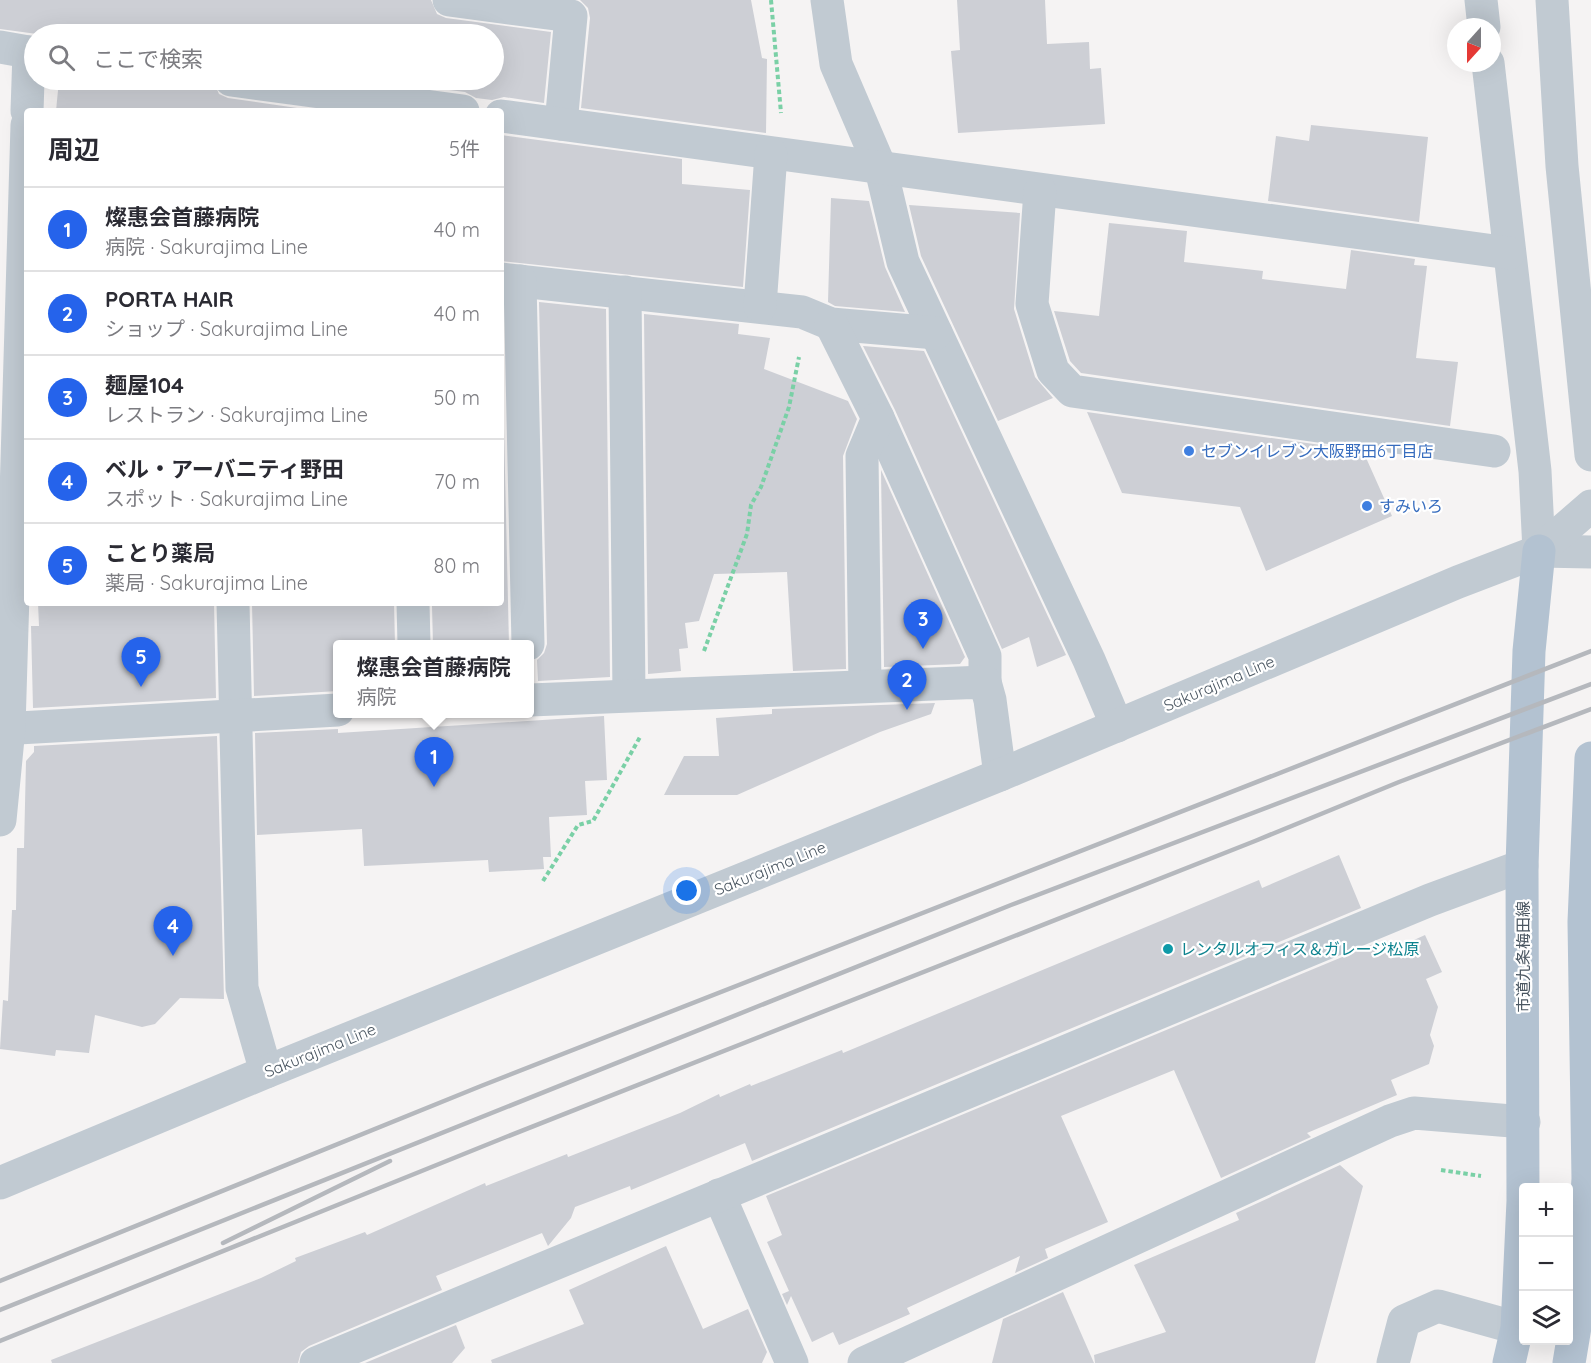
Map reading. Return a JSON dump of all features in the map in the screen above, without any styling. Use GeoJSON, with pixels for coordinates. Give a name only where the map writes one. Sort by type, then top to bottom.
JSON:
{"type":"FeatureCollection","features":[{"type":"Feature","properties":{"kind":"main road","name":"市道九条梅田線"},"geometry":{"type":"LineString","coordinates":[[1509,1363],[1517,1328],[1523,1201],[1522,866],[1529,651],[1539,551]]}},
{"type":"Feature","properties":{"kind":"main road"},"geometry":{"type":"LineString","coordinates":[[1569,1363],[1579,1303],[1588,1179],[1588,924],[1591,758]]}},
{"type":"Feature","properties":{"kind":"street"},"geometry":{"type":"LineString","coordinates":[[449,0],[571,16],[561,124]]}},
{"type":"Feature","properties":{"kind":"street"},"geometry":{"type":"LineString","coordinates":[[827,0],[836,64],[881,168],[903,262],[1089,660],[1117,726]]}},
{"type":"Feature","properties":{"kind":"street"},"geometry":{"type":"LineString","coordinates":[[1481,0],[1483,18]]}},
{"type":"Feature","properties":{"kind":"street"},"geometry":{"type":"LineString","coordinates":[[1552,0],[1562,166],[1591,455]]}},
{"type":"Feature","properties":{"kind":"street"},"geometry":{"type":"LineString","coordinates":[[21,51],[24,81]]}},
{"type":"Feature","properties":{"kind":"street"},"geometry":{"type":"LineString","coordinates":[[1489,72],[1535,471],[1539,551]]}},
{"type":"Feature","properties":{"kind":"street"},"geometry":{"type":"LineString","coordinates":[[25,90],[27,108]]}},
{"type":"Feature","properties":{"kind":"street"},"geometry":{"type":"LineString","coordinates":[[306,90],[441,108]]}},
{"type":"Feature","properties":{"kind":"street"},"geometry":{"type":"LineString","coordinates":[[504,116],[1509,253]]}},
{"type":"Feature","properties":{"kind":"street"},"geometry":{"type":"LineString","coordinates":[[0,820],[5,729],[17,225],[24,155]]}},
{"type":"Feature","properties":{"kind":"street"},"geometry":{"type":"LineString","coordinates":[[760,306],[778,155]]}},
{"type":"Feature","properties":{"kind":"street"},"geometry":{"type":"LineString","coordinates":[[1040,191],[1032,304],[1053,371],[1072,391],[1494,451]]}},
{"type":"Feature","properties":{"kind":"street"},"geometry":{"type":"LineString","coordinates":[[528,640],[511,280],[760,306],[816,318],[936,333]]}},
{"type":"Feature","properties":{"kind":"street"},"geometry":{"type":"LineString","coordinates":[[625,292],[629,694]]}},
{"type":"Feature","properties":{"kind":"street"},"geometry":{"type":"LineString","coordinates":[[816,318],[878,418],[986,656],[985,682],[990,700],[1000,775]]}},
{"type":"Feature","properties":{"kind":"street"},"geometry":{"type":"LineString","coordinates":[[865,686],[862,456],[878,418]]}},
{"type":"Feature","properties":{"kind":"street","name":"Sakurajima Line"},"geometry":{"type":"LineString","coordinates":[[0,1183],[266,1072],[1000,775],[1458,582],[1539,551],[1591,506]]}},
{"type":"Feature","properties":{"kind":"street","name":"Sakurajima Line"},"geometry":{"type":"LineString","coordinates":[[1539,551],[1591,552]]}},
{"type":"Feature","properties":{"kind":"street"},"geometry":{"type":"LineString","coordinates":[[234,606],[242,988],[266,1072]]}},
{"type":"Feature","properties":{"kind":"street"},"geometry":{"type":"LineString","coordinates":[[413,606],[414,640]]}},
{"type":"Feature","properties":{"kind":"street"},"geometry":{"type":"LineString","coordinates":[[534,699],[985,682]]}},
{"type":"Feature","properties":{"kind":"street"},"geometry":{"type":"LineString","coordinates":[[5,729],[333,710]]}},
{"type":"Feature","properties":{"kind":"street"},"geometry":{"type":"LineString","coordinates":[[316,1363],[1430,900],[1522,866]]}},
{"type":"Feature","properties":{"kind":"street"},"geometry":{"type":"LineString","coordinates":[[864,1363],[1390,1121],[1414,1113],[1524,1122]]}},
{"type":"Feature","properties":{"kind":"street"},"geometry":{"type":"LineString","coordinates":[[719,1194],[792,1363]]}},
{"type":"Feature","properties":{"kind":"street"},"geometry":{"type":"LineString","coordinates":[[1393,1363],[1404,1321],[1438,1306],[1517,1328]]}},
{"type":"Feature","properties":{"kind":"path"},"geometry":{"type":"LineString","coordinates":[[771,0],[778,155]]}},
{"type":"Feature","properties":{"kind":"path"},"geometry":{"type":"LineString","coordinates":[[690,692],[747,534],[751,505],[761,487],[789,407],[799,367],[816,318]]}},
{"type":"Feature","properties":{"kind":"path"},"geometry":{"type":"LineString","coordinates":[[543,881],[578,825],[593,821],[643,732]]}},
{"type":"Feature","properties":{"kind":"path"},"geometry":{"type":"LineString","coordinates":[[1441,1170],[1483,1176]]}},
{"type":"Feature","properties":{"kind":"building"},"geometry":{"type":"Polygon","coordinates":[[[0,0],[431,0],[437,14],[446,18],[491,24],[24,24],[24,32],[0,29],[0,0]]]}},
{"type":"Feature","properties":{"kind":"building"},"geometry":{"type":"Polygon","coordinates":[[[580,0],[751,0],[762,58],[767,59],[766,133],[581,108],[590,18],[588,8],[580,0]]]}},
{"type":"Feature","properties":{"kind":"building"},"geometry":{"type":"Polygon","coordinates":[[[957,0],[1045,0],[1047,44],[1089,42],[1090,69],[1101,68],[1105,124],[958,133],[951,51],[960,50],[957,0]]]}},
{"type":"Feature","properties":{"kind":"building"},"geometry":{"type":"Polygon","coordinates":[[[504,26],[551,32],[544,103],[504,97],[492,100],[476,98],[465,92],[449,90],[504,90],[504,26]]]}},
{"type":"Feature","properties":{"kind":"building"},"geometry":{"type":"Polygon","coordinates":[[[58,90],[217,90],[219,94],[228,98],[297,108],[56,108],[58,90]]]}},
{"type":"Feature","properties":{"kind":"building"},"geometry":{"type":"Polygon","coordinates":[[[1311,125],[1428,137],[1419,222],[1268,201],[1276,136],[1309,141],[1311,125]]]}},
{"type":"Feature","properties":{"kind":"building"},"geometry":{"type":"Polygon","coordinates":[[[504,135],[682,159],[682,184],[750,190],[743,287],[504,261],[504,135]]]}},
{"type":"Feature","properties":{"kind":"building"},"geometry":{"type":"Polygon","coordinates":[[[831,198],[869,201],[885,267],[905,312],[835,306],[828,302],[831,198]]]}},
{"type":"Feature","properties":{"kind":"building"},"geometry":{"type":"Polygon","coordinates":[[[909,205],[1020,213],[1014,309],[1035,377],[1053,398],[998,421],[921,256],[909,205]]]}},
{"type":"Feature","properties":{"kind":"building"},"geometry":{"type":"Polygon","coordinates":[[[1109,223],[1187,231],[1184,262],[1263,271],[1262,279],[1346,289],[1351,250],[1415,259],[1414,265],[1427,266],[1416,358],[1458,362],[1450,426],[1081,373],[1070,361],[1054,311],[1099,316],[1109,223]]]}},
{"type":"Feature","properties":{"kind":"building"},"geometry":{"type":"Polygon","coordinates":[[[539,302],[606,309],[610,677],[538,681],[537,660],[544,653],[547,644],[539,302]]]}},
{"type":"Feature","properties":{"kind":"building"},"geometry":{"type":"Polygon","coordinates":[[[644,314],[739,324],[738,334],[770,338],[764,369],[848,401],[857,419],[843,456],[846,669],[793,671],[787,572],[714,574],[699,621],[685,623],[688,648],[679,649],[681,671],[648,674],[644,314]]]}},
{"type":"Feature","properties":{"kind":"building"},"geometry":{"type":"Polygon","coordinates":[[[863,346],[924,351],[1066,655],[1037,667],[1029,637],[1002,649],[895,410],[863,346]]]}},
{"type":"Feature","properties":{"kind":"building"},"geometry":{"type":"Polygon","coordinates":[[[1087,412],[1363,451],[1392,516],[1266,571],[1240,507],[1122,493],[1087,412]]]}},
{"type":"Feature","properties":{"kind":"building"},"geometry":{"type":"Polygon","coordinates":[[[504,428],[509,640],[433,640],[432,606],[504,606],[504,428]]]}},
{"type":"Feature","properties":{"kind":"building"},"geometry":{"type":"Polygon","coordinates":[[[881,470],[965,657],[960,664],[884,667],[881,470]]]}},
{"type":"Feature","properties":{"kind":"building"},"geometry":{"type":"Polygon","coordinates":[[[38,606],[214,606],[216,698],[33,708],[31,626],[39,626],[38,606]]]}},
{"type":"Feature","properties":{"kind":"building"},"geometry":{"type":"Polygon","coordinates":[[[252,606],[394,606],[395,640],[333,640],[333,691],[254,696],[252,606]]]}},
{"type":"Feature","properties":{"kind":"building"},"geometry":{"type":"Polygon","coordinates":[[[935,703],[931,714],[880,732],[737,795],[664,795],[684,756],[719,756],[716,718],[772,714],[772,709],[935,703]]]}},
{"type":"Feature","properties":{"kind":"building"},"geometry":{"type":"Polygon","coordinates":[[[604,716],[607,780],[585,781],[587,815],[549,817],[551,857],[543,857],[544,869],[489,872],[488,860],[364,866],[362,829],[257,835],[255,733],[338,729],[338,733],[604,716]]]}},
{"type":"Feature","properties":{"kind":"building"},"geometry":{"type":"Polygon","coordinates":[[[217,736],[224,999],[180,998],[155,1024],[142,1027],[95,1015],[89,1053],[56,1050],[55,1056],[0,1049],[3,1000],[8,1001],[12,910],[16,910],[17,848],[24,848],[26,761],[34,752],[34,746],[217,736]]]}},
{"type":"Feature","properties":{"kind":"building"},"geometry":{"type":"Polygon","coordinates":[[[1339,855],[1361,908],[752,1161],[745,1143],[631,1190],[630,1186],[575,1207],[571,1218],[548,1246],[542,1233],[436,1276],[442,1290],[309,1346],[301,1352],[298,1363],[52,1363],[51,1360],[261,1278],[296,1261],[295,1258],[365,1232],[367,1235],[485,1183],[486,1186],[567,1154],[568,1157],[680,1113],[719,1094],[720,1097],[750,1084],[751,1086],[842,1050],[843,1053],[1259,880],[1262,888],[1339,855]]]}},
{"type":"Feature","properties":{"kind":"building"},"geometry":{"type":"Polygon","coordinates":[[[1425,935],[1442,972],[1426,979],[1438,1007],[1430,1035],[1434,1046],[1429,1064],[1391,1080],[1397,1095],[1307,1133],[1311,1137],[1221,1178],[1174,1070],[1061,1116],[1108,1222],[1045,1249],[1048,1258],[1015,1273],[1020,1256],[907,1308],[910,1314],[839,1345],[833,1332],[812,1342],[791,1296],[787,1305],[782,1294],[789,1291],[767,1242],[782,1235],[766,1196],[1376,943],[1381,955],[1425,935]]]}},
{"type":"Feature","properties":{"kind":"building"},"geometry":{"type":"Polygon","coordinates":[[[1340,1165],[1363,1186],[1315,1363],[1095,1363],[1094,1355],[1166,1332],[1134,1265],[1239,1220],[1236,1213],[1340,1165]]]}},
{"type":"Feature","properties":{"kind":"building"},"geometry":{"type":"Polygon","coordinates":[[[666,1246],[703,1329],[748,1309],[767,1352],[762,1363],[492,1363],[491,1360],[584,1324],[569,1290],[666,1246]]]}},
{"type":"Feature","properties":{"kind":"building"},"geometry":{"type":"Polygon","coordinates":[[[1063,1292],[1094,1363],[992,1363],[1003,1319],[1063,1292]]]}},
{"type":"Feature","properties":{"kind":"building"},"geometry":{"type":"Polygon","coordinates":[[[456,1325],[465,1348],[452,1363],[365,1363],[456,1325]]]}},
{"type":"Feature","properties":{"kind":"railway"},"geometry":{"type":"LineString","coordinates":[[0,1281],[481,1086],[1591,651]]}},
{"type":"Feature","properties":{"kind":"railway"},"geometry":{"type":"LineString","coordinates":[[0,1310],[1011,905],[1591,684]]}},
{"type":"Feature","properties":{"kind":"railway"},"geometry":{"type":"LineString","coordinates":[[0,1341],[1399,782],[1591,709]]}},
{"type":"Feature","properties":{"kind":"railway"},"geometry":{"type":"LineString","coordinates":[[223,1243],[390,1161]]}},
{"type":"Feature","properties":{"kind":"place","name":"セブンイレブン大阪野田6丁目店"},"geometry":{"type":"Point","coordinates":[1189,451]}},
{"type":"Feature","properties":{"kind":"place","name":"すみいろ"},"geometry":{"type":"Point","coordinates":[1367,506]}},
{"type":"Feature","properties":{"kind":"place","name":"麺屋104"},"geometry":{"type":"Point","coordinates":[923,649]}},
{"type":"Feature","properties":{"kind":"place","name":"ことり薬局"},"geometry":{"type":"Point","coordinates":[141,687]}},
{"type":"Feature","properties":{"kind":"place","name":"PORTA HAIR"},"geometry":{"type":"Point","coordinates":[907,710]}},
{"type":"Feature","properties":{"kind":"place","name":"燦惠会首藤病院"},"geometry":{"type":"Point","coordinates":[434,787]}},
{"type":"Feature","properties":{"kind":"place","name":"レンタルオフィス＆ガレージ松原"},"geometry":{"type":"Point","coordinates":[1168,949]}},
{"type":"Feature","properties":{"kind":"place","name":"ベル・アーバニティ野田"},"geometry":{"type":"Point","coordinates":[173,956]}}]}
